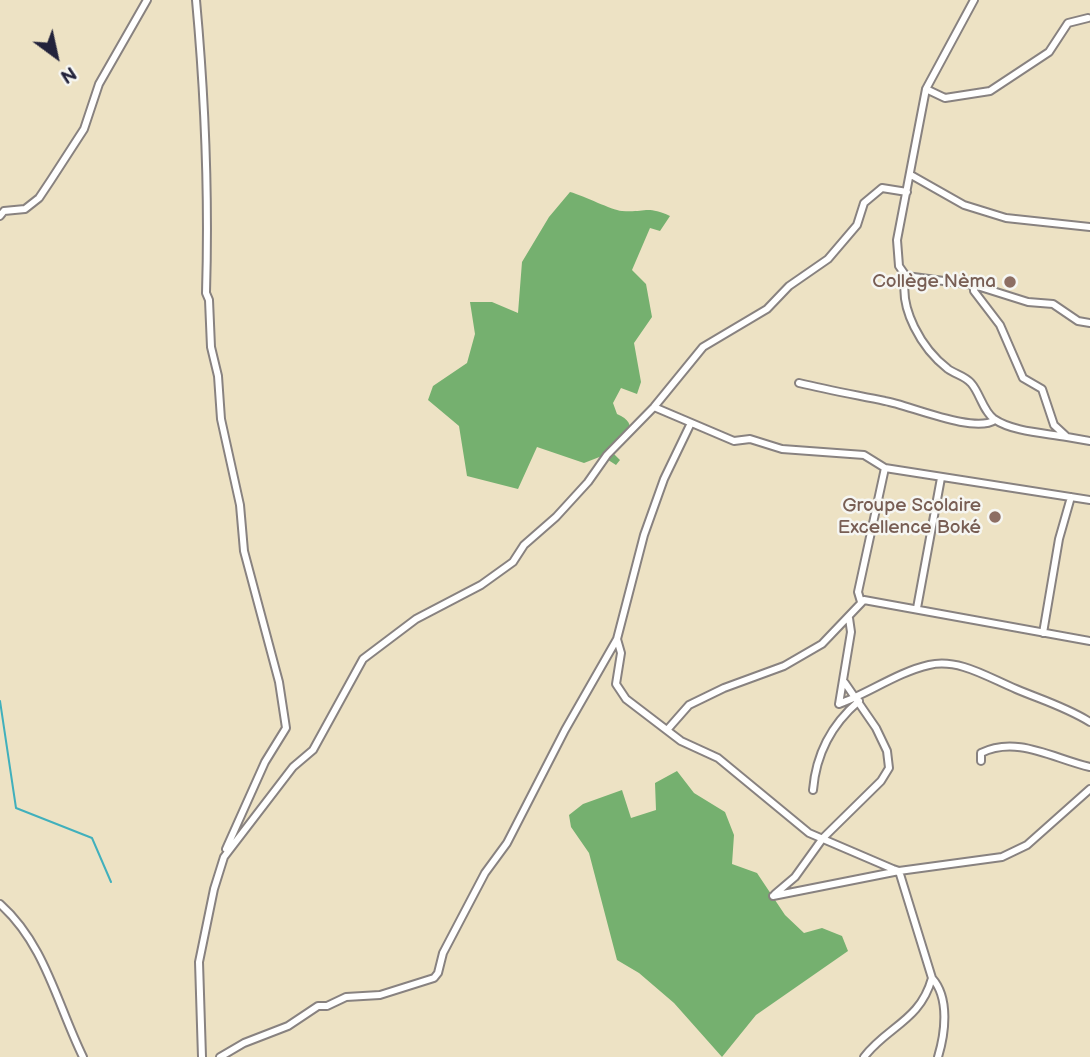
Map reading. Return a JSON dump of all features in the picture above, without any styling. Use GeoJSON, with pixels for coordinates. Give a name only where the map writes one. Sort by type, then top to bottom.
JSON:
{"type":"FeatureCollection","features":[{"type":"Feature","properties":{"kind":"street"},"geometry":{"type":"LineString","coordinates":[[0,216],[4,211],[24,209],[39,198],[84,129],[99,84],[146,0]]}},
{"type":"Feature","properties":{"kind":"street"},"geometry":{"type":"LineString","coordinates":[[196,0],[202,70],[208,218],[206,293],[209,300],[211,347],[218,376],[221,419],[240,505],[244,551],[279,682],[286,728],[265,762],[234,828],[224,857],[199,962],[202,1057]]}},
{"type":"Feature","properties":{"kind":"street"},"geometry":{"type":"LineString","coordinates":[[974,0],[926,89],[896,249],[901,258],[899,266],[906,276],[974,285],[1028,302],[1053,304],[1078,321],[1090,323]]}},
{"type":"Feature","properties":{"kind":"street"},"geometry":{"type":"LineString","coordinates":[[926,89],[946,98],[990,91],[1049,52],[1071,21],[1088,18]]}},
{"type":"Feature","properties":{"kind":"street"},"geometry":{"type":"LineString","coordinates":[[911,175],[964,205],[1006,218],[1090,227]]}},
{"type":"Feature","properties":{"kind":"street"},"geometry":{"type":"LineString","coordinates":[[224,857],[293,767],[313,750],[370,651],[397,636],[416,619],[481,586],[513,562],[524,545],[556,517],[588,482],[607,454],[654,407],[703,346],[767,309],[789,286],[828,259],[858,225],[864,203],[879,194],[882,188],[907,192]]}},
{"type":"Feature","properties":{"kind":"street"},"geometry":{"type":"LineString","coordinates":[[906,276],[902,290],[905,308],[920,337],[947,368],[971,382],[995,420]]}},
{"type":"Feature","properties":{"kind":"street"},"geometry":{"type":"LineString","coordinates":[[974,285],[974,291],[1000,325],[1023,378],[1042,389],[1054,425],[1067,437]]}},
{"type":"Feature","properties":{"kind":"street"},"geometry":{"type":"LineString","coordinates":[[799,383],[888,401],[945,419],[987,423],[995,420],[1024,429],[1090,440]]}},
{"type":"Feature","properties":{"kind":"street"},"geometry":{"type":"LineString","coordinates":[[654,407],[690,425],[734,441],[750,439],[782,449],[864,455],[885,468],[1090,500]]}},
{"type":"Feature","properties":{"kind":"street"},"geometry":{"type":"LineString","coordinates":[[220,1057],[244,1043],[288,1026],[318,1006],[327,1006],[346,997],[380,995],[434,978],[438,973],[443,953],[485,873],[507,844],[565,730],[617,639],[644,535],[664,479],[690,425]]}},
{"type":"Feature","properties":{"kind":"street"},"geometry":{"type":"LineString","coordinates":[[861,601],[858,592],[885,468]]}},
{"type":"Feature","properties":{"kind":"street"},"geometry":{"type":"LineString","coordinates":[[917,608],[941,478]]}},
{"type":"Feature","properties":{"kind":"street"},"geometry":{"type":"LineString","coordinates":[[1043,633],[1059,539],[1071,497]]}},
{"type":"Feature","properties":{"kind":"street"},"geometry":{"type":"LineString","coordinates":[[861,601],[917,608],[1090,641]]}},
{"type":"Feature","properties":{"kind":"street"},"geometry":{"type":"LineString","coordinates":[[667,730],[690,705],[784,666],[822,644],[849,618],[861,601]]}},
{"type":"Feature","properties":{"kind":"street"},"geometry":{"type":"LineString","coordinates":[[849,618],[851,632],[845,683],[839,704],[858,700],[914,671],[945,663],[999,680],[1014,689],[1065,707],[1090,722]]}},
{"type":"Feature","properties":{"kind":"street"},"geometry":{"type":"LineString","coordinates":[[617,639],[621,653],[616,684],[626,699],[681,741],[718,758],[809,833],[899,871],[932,978],[942,1000],[946,1033],[938,1057]]}},
{"type":"Feature","properties":{"kind":"street"},"geometry":{"type":"LineString","coordinates":[[845,683],[858,700],[887,751],[889,768],[881,782],[823,838],[795,877],[773,896],[899,871],[1002,857],[1027,845],[1090,789]]}},
{"type":"Feature","properties":{"kind":"street"},"geometry":{"type":"LineString","coordinates":[[814,790],[814,777],[832,731],[841,717],[858,700]]}},
{"type":"Feature","properties":{"kind":"street"},"geometry":{"type":"LineString","coordinates":[[981,761],[981,753],[1006,744],[1064,757],[1090,767]]}},
{"type":"Feature","properties":{"kind":"street"},"geometry":{"type":"LineString","coordinates":[[0,904],[21,923],[44,965],[83,1057]]}},
{"type":"Feature","properties":{"kind":"street"},"geometry":{"type":"LineString","coordinates":[[864,1057],[872,1047],[917,1011],[932,978]]}},
{"type":"Feature","properties":{"kind":"green space"},"geometry":{"type":"Polygon","coordinates":[[[570,192],[617,210],[650,210],[670,216],[660,231],[650,228],[632,270],[646,284],[652,317],[634,343],[641,382],[637,394],[621,388],[613,403],[617,414],[628,422],[630,427],[627,438],[614,454],[620,460],[616,465],[602,456],[584,463],[537,447],[518,489],[467,476],[459,426],[428,400],[433,386],[467,363],[475,334],[470,302],[492,302],[518,313],[522,262],[549,217],[570,192]]]}},
{"type":"Feature","properties":{"kind":"green space"},"geometry":{"type":"Polygon","coordinates":[[[677,771],[694,793],[725,812],[734,835],[732,864],[757,873],[785,915],[804,933],[822,928],[842,936],[848,951],[756,1015],[722,1057],[674,1003],[639,973],[617,960],[589,853],[571,827],[569,815],[583,804],[622,790],[631,818],[656,810],[655,783],[677,771]]]}},
{"type":"Feature","properties":{"kind":"waterway"},"geometry":{"type":"LineString","coordinates":[[0,701],[16,808],[92,838],[111,882]]}},
{"type":"Feature","properties":{"kind":"place","name":"Collège Nèma"},"geometry":{"type":"Point","coordinates":[1010,282]}},
{"type":"Feature","properties":{"kind":"place","name":"Groupe Scolaire Excellence Boké"},"geometry":{"type":"Point","coordinates":[995,517]}}]}
